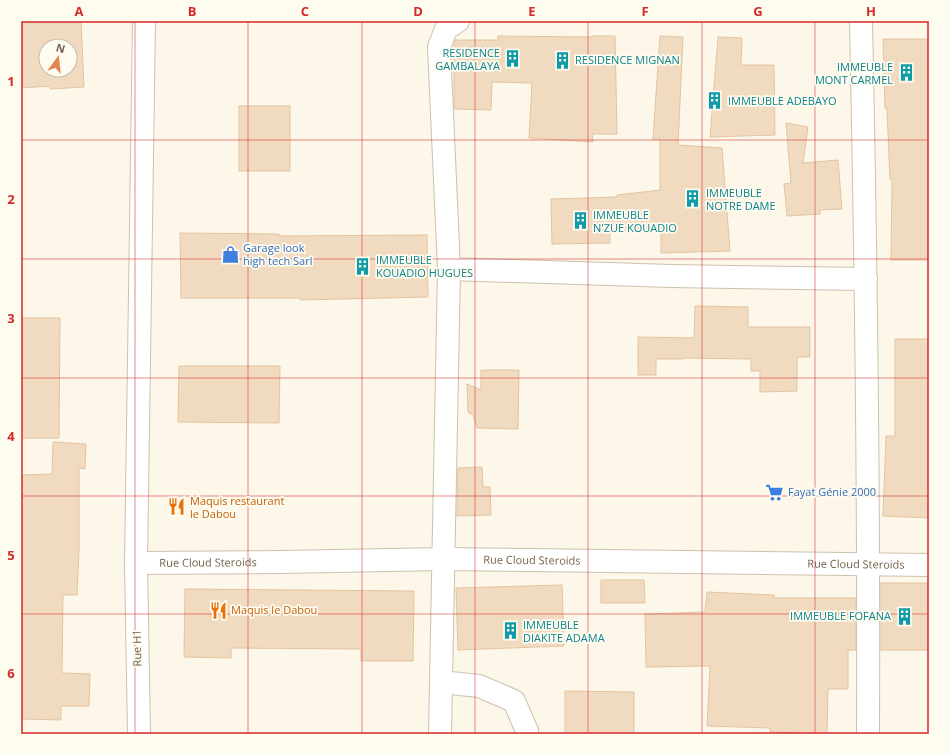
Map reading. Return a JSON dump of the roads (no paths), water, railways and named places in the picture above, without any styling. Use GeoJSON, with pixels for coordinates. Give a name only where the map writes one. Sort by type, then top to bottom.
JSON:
{"type":"FeatureCollection","features":[{"type":"Feature","properties":{"kind":"street","name":"Rue H1"},"geometry":{"type":"LineString","coordinates":[[138,734],[136,563],[144,21]]}},
{"type":"Feature","properties":{"kind":"street"},"geometry":{"type":"LineString","coordinates":[[440,734],[449,269],[439,47],[446,29],[458,21]]}},
{"type":"Feature","properties":{"kind":"street"},"geometry":{"type":"LineString","coordinates":[[862,21],[869,565],[868,734]]}},
{"type":"Feature","properties":{"kind":"street"},"geometry":{"type":"LineString","coordinates":[[449,269],[678,276],[866,279]]}},
{"type":"Feature","properties":{"kind":"street","name":"Rue Cloud Steroids"},"geometry":{"type":"LineString","coordinates":[[136,563],[443,559],[929,565]]}},
{"type":"Feature","properties":{"kind":"street"},"geometry":{"type":"LineString","coordinates":[[441,682],[479,686],[514,701],[527,731],[526,734]]}},
{"type":"Feature","properties":{"kind":"place","name":"RESIDENCE GAMBALAYA"},"geometry":{"type":"Point","coordinates":[513,59]}},
{"type":"Feature","properties":{"kind":"place","name":"RESIDENCE MIGNAN"},"geometry":{"type":"Point","coordinates":[562,60]}},
{"type":"Feature","properties":{"kind":"place","name":"IMMEUBLE MONT CARMEL"},"geometry":{"type":"Point","coordinates":[906,73]}},
{"type":"Feature","properties":{"kind":"place","name":"IMMEUBLE ADEBAYO"},"geometry":{"type":"Point","coordinates":[715,101]}},
{"type":"Feature","properties":{"kind":"place","name":"IMMEUBLE NOTRE DAME"},"geometry":{"type":"Point","coordinates":[693,199]}},
{"type":"Feature","properties":{"kind":"place","name":"IMMEUBLE N'ZUE KOUADIO"},"geometry":{"type":"Point","coordinates":[580,221]}},
{"type":"Feature","properties":{"kind":"place","name":"Garage look high tech Sarl"},"geometry":{"type":"Point","coordinates":[230,254]}},
{"type":"Feature","properties":{"kind":"place","name":"IMMEUBLE KOUADIO HUGUES"},"geometry":{"type":"Point","coordinates":[363,266]}},
{"type":"Feature","properties":{"kind":"place","name":"Fayat Génie 2000"},"geometry":{"type":"Point","coordinates":[775,492]}},
{"type":"Feature","properties":{"kind":"place","name":"Maquis restaurant le Dabou"},"geometry":{"type":"Point","coordinates":[177,507]}},
{"type":"Feature","properties":{"kind":"place","name":"Maquis le Dabou"},"geometry":{"type":"Point","coordinates":[218,610]}},
{"type":"Feature","properties":{"kind":"place","name":"IMMEUBLE FOFANA"},"geometry":{"type":"Point","coordinates":[904,616]}},
{"type":"Feature","properties":{"kind":"place","name":"IMMEUBLE DIAKITE ADAMA"},"geometry":{"type":"Point","coordinates":[510,631]}}]}
